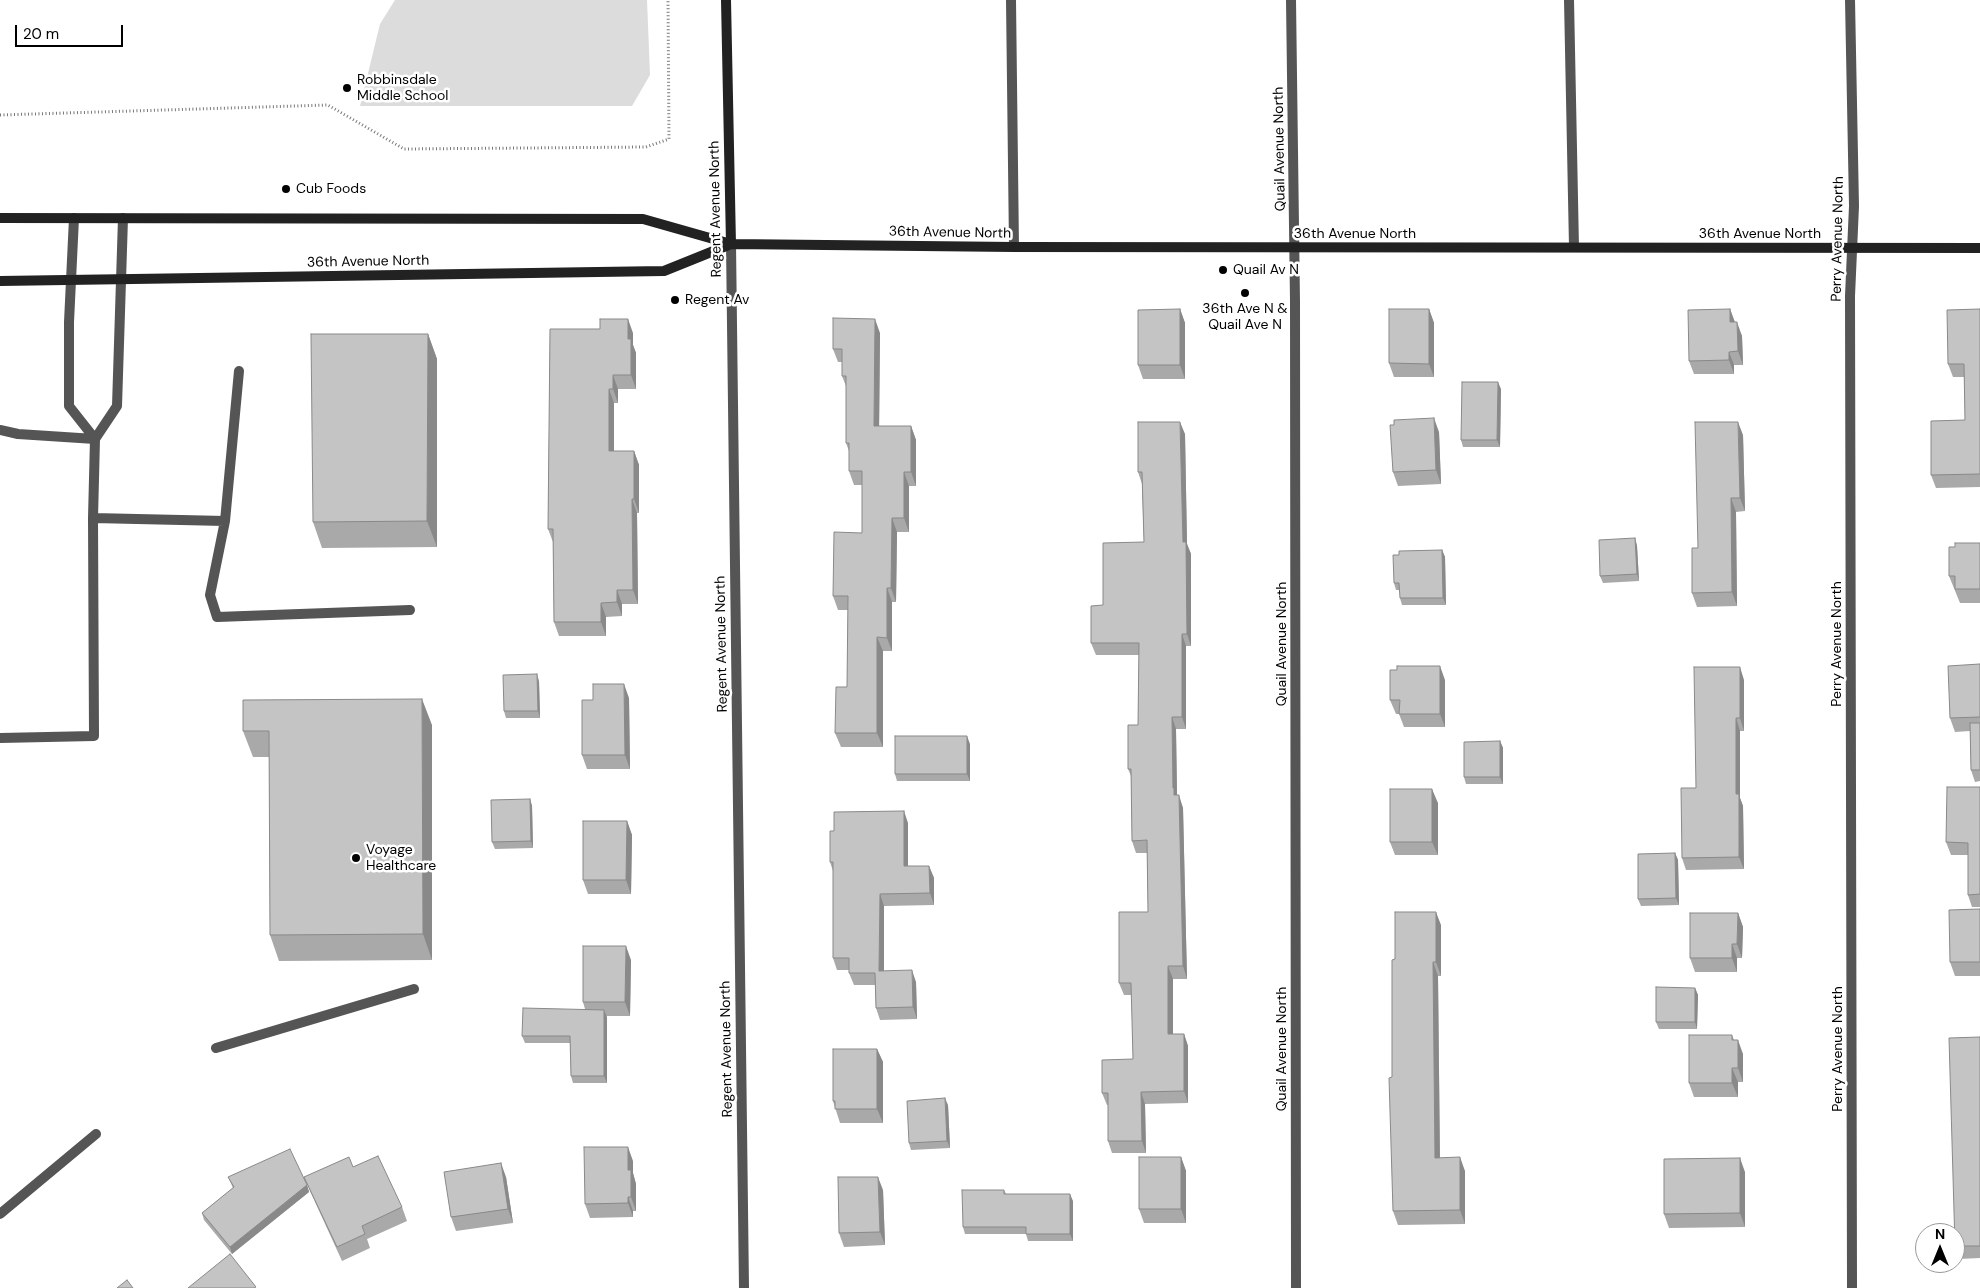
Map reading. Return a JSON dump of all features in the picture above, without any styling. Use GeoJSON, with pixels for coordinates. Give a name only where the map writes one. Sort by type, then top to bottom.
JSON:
{"type":"FeatureCollection","features":[{"type":"Feature","properties":{"kind":"street","name":"Regent Avenue North"},"geometry":{"type":"LineString","coordinates":[[726,0],[731,244],[744,1288]]}},
{"type":"Feature","properties":{"kind":"street"},"geometry":{"type":"LineString","coordinates":[[1011,0],[1014,247]]}},
{"type":"Feature","properties":{"kind":"street","name":"Quail Avenue North"},"geometry":{"type":"LineString","coordinates":[[1291,0],[1295,248],[1296,1288]]}},
{"type":"Feature","properties":{"kind":"street"},"geometry":{"type":"LineString","coordinates":[[1569,0],[1574,247]]}},
{"type":"Feature","properties":{"kind":"street","name":"Perry Avenue North"},"geometry":{"type":"LineString","coordinates":[[1850,0],[1854,206],[1852,248],[1852,1288]]}},
{"type":"Feature","properties":{"kind":"street","name":"36th Avenue North"},"geometry":{"type":"LineString","coordinates":[[0,218],[643,220],[731,244],[1295,248],[1980,248]]}},
{"type":"Feature","properties":{"kind":"street"},"geometry":{"type":"LineString","coordinates":[[74,218],[69,406],[95,439]]}},
{"type":"Feature","properties":{"kind":"street"},"geometry":{"type":"LineString","coordinates":[[0,738],[94,736],[93,518],[95,439],[117,406],[123,218]]}},
{"type":"Feature","properties":{"kind":"street","name":"36th Avenue North"},"geometry":{"type":"LineString","coordinates":[[0,281],[664,271],[731,244]]}},
{"type":"Feature","properties":{"kind":"street"},"geometry":{"type":"LineString","coordinates":[[239,371],[225,521],[210,594],[217,617],[410,610]]}},
{"type":"Feature","properties":{"kind":"street"},"geometry":{"type":"LineString","coordinates":[[0,430],[18,434],[95,439]]}},
{"type":"Feature","properties":{"kind":"street"},"geometry":{"type":"LineString","coordinates":[[93,518],[225,521]]}},
{"type":"Feature","properties":{"kind":"street"},"geometry":{"type":"LineString","coordinates":[[216,1048],[414,989]]}},
{"type":"Feature","properties":{"kind":"street"},"geometry":{"type":"LineString","coordinates":[[0,1214],[96,1134]]}},
{"type":"Feature","properties":{"kind":"path"},"geometry":{"type":"LineString","coordinates":[[0,115],[328,105],[404,150],[646,147],[669,139],[668,0]]}},
{"type":"Feature","properties":{"kind":"shaded area"},"geometry":{"type":"Polygon","coordinates":[[[395,0],[647,0],[650,75],[632,106],[360,106],[380,24],[395,0]]]}},
{"type":"Feature","properties":{"kind":"building"},"geometry":{"type":"Polygon","coordinates":[[[1180,309],[1180,365],[1138,365],[1138,310],[1180,309]]]}},
{"type":"Feature","properties":{"kind":"building"},"geometry":{"type":"Polygon","coordinates":[[[1389,309],[1429,309],[1429,364],[1389,363],[1389,309]]]}},
{"type":"Feature","properties":{"kind":"building"},"geometry":{"type":"Polygon","coordinates":[[[1730,309],[1730,322],[1737,322],[1738,351],[1729,352],[1729,360],[1689,361],[1688,310],[1730,309]]]}},
{"type":"Feature","properties":{"kind":"building"},"geometry":{"type":"Polygon","coordinates":[[[1980,309],[1980,474],[1931,475],[1931,421],[1965,420],[1964,364],[1948,364],[1947,310],[1980,309]]]}},
{"type":"Feature","properties":{"kind":"building"},"geometry":{"type":"Polygon","coordinates":[[[833,318],[875,319],[874,426],[911,426],[911,472],[904,472],[904,518],[892,518],[891,588],[887,588],[887,638],[877,637],[877,733],[835,733],[836,687],[847,687],[848,596],[833,596],[834,532],[862,533],[862,471],[849,471],[849,443],[846,443],[846,376],[842,376],[842,349],[833,349],[833,318]]]}},
{"type":"Feature","properties":{"kind":"building"},"geometry":{"type":"Polygon","coordinates":[[[600,319],[628,319],[628,339],[631,339],[631,375],[613,375],[613,389],[609,389],[609,451],[634,451],[634,499],[632,499],[633,590],[617,590],[617,602],[601,603],[601,622],[554,622],[553,529],[548,529],[550,329],[600,329],[600,319]]]}},
{"type":"Feature","properties":{"kind":"building"},"geometry":{"type":"Polygon","coordinates":[[[311,334],[428,334],[427,521],[313,522],[311,334]]]}},
{"type":"Feature","properties":{"kind":"building"},"geometry":{"type":"Polygon","coordinates":[[[1462,382],[1498,382],[1497,440],[1461,440],[1462,382]]]}},
{"type":"Feature","properties":{"kind":"building"},"geometry":{"type":"Polygon","coordinates":[[[1434,418],[1436,470],[1393,472],[1390,425],[1394,425],[1394,420],[1434,418]]]}},
{"type":"Feature","properties":{"kind":"building"},"geometry":{"type":"Polygon","coordinates":[[[1138,422],[1180,422],[1183,542],[1186,542],[1187,634],[1182,634],[1182,717],[1172,717],[1173,788],[1174,795],[1179,795],[1183,966],[1168,966],[1168,1034],[1184,1034],[1184,1091],[1141,1092],[1142,1141],[1108,1141],[1108,1093],[1102,1093],[1102,1060],[1133,1059],[1131,983],[1119,983],[1119,912],[1148,912],[1147,840],[1132,841],[1131,769],[1128,769],[1128,725],[1138,725],[1139,643],[1091,643],[1091,606],[1103,605],[1103,543],[1144,542],[1142,472],[1138,472],[1138,422]]]}},
{"type":"Feature","properties":{"kind":"building"},"geometry":{"type":"Polygon","coordinates":[[[1695,422],[1738,422],[1740,498],[1731,498],[1732,592],[1692,593],[1692,548],[1698,548],[1695,422]]]}},
{"type":"Feature","properties":{"kind":"building"},"geometry":{"type":"Polygon","coordinates":[[[1635,538],[1637,574],[1600,576],[1599,540],[1635,538]]]}},
{"type":"Feature","properties":{"kind":"building"},"geometry":{"type":"Polygon","coordinates":[[[1955,543],[1980,543],[1980,589],[1955,589],[1955,576],[1949,576],[1949,547],[1955,547],[1955,543]]]}},
{"type":"Feature","properties":{"kind":"building"},"geometry":{"type":"Polygon","coordinates":[[[1442,550],[1443,598],[1400,598],[1399,583],[1394,583],[1393,555],[1399,555],[1399,551],[1442,550]]]}},
{"type":"Feature","properties":{"kind":"building"},"geometry":{"type":"Polygon","coordinates":[[[1980,664],[1980,717],[1950,718],[1948,666],[1980,664]]]}},
{"type":"Feature","properties":{"kind":"building"},"geometry":{"type":"Polygon","coordinates":[[[1397,666],[1440,666],[1440,714],[1399,714],[1400,700],[1390,700],[1390,670],[1397,670],[1397,666]]]}},
{"type":"Feature","properties":{"kind":"building"},"geometry":{"type":"Polygon","coordinates":[[[1694,667],[1740,667],[1740,718],[1736,718],[1736,794],[1739,794],[1739,857],[1682,858],[1681,788],[1696,788],[1694,667]]]}},
{"type":"Feature","properties":{"kind":"building"},"geometry":{"type":"Polygon","coordinates":[[[537,674],[538,711],[504,711],[503,675],[537,674]]]}},
{"type":"Feature","properties":{"kind":"building"},"geometry":{"type":"Polygon","coordinates":[[[593,684],[624,684],[625,755],[582,755],[582,700],[593,700],[593,684]]]}},
{"type":"Feature","properties":{"kind":"building","name":"Voyage Healthcare"},"geometry":{"type":"Polygon","coordinates":[[[422,699],[423,934],[270,935],[269,731],[243,731],[243,700],[422,699]]]}},
{"type":"Feature","properties":{"kind":"building"},"geometry":{"type":"Polygon","coordinates":[[[1970,723],[1980,723],[1980,770],[1971,770],[1970,723]]]}},
{"type":"Feature","properties":{"kind":"building"},"geometry":{"type":"Polygon","coordinates":[[[895,736],[967,736],[967,774],[895,774],[895,736]]]}},
{"type":"Feature","properties":{"kind":"building"},"geometry":{"type":"Polygon","coordinates":[[[1500,741],[1500,777],[1464,777],[1464,742],[1500,741]]]}},
{"type":"Feature","properties":{"kind":"building"},"geometry":{"type":"Polygon","coordinates":[[[1947,787],[1980,787],[1980,894],[1968,895],[1968,843],[1946,842],[1947,787]]]}},
{"type":"Feature","properties":{"kind":"building"},"geometry":{"type":"Polygon","coordinates":[[[1390,789],[1432,789],[1432,842],[1390,842],[1390,789]]]}},
{"type":"Feature","properties":{"kind":"building"},"geometry":{"type":"Polygon","coordinates":[[[530,799],[531,841],[492,842],[491,800],[530,799]]]}},
{"type":"Feature","properties":{"kind":"building"},"geometry":{"type":"Polygon","coordinates":[[[904,811],[904,866],[929,866],[930,893],[880,894],[879,971],[912,970],[913,1007],[876,1008],[875,973],[849,973],[849,958],[833,958],[833,862],[830,862],[830,831],[834,831],[834,812],[904,811]]]}},
{"type":"Feature","properties":{"kind":"building"},"geometry":{"type":"Polygon","coordinates":[[[583,821],[627,821],[626,880],[583,880],[583,821]]]}},
{"type":"Feature","properties":{"kind":"building"},"geometry":{"type":"Polygon","coordinates":[[[1675,853],[1676,898],[1638,899],[1638,854],[1675,853]]]}},
{"type":"Feature","properties":{"kind":"building"},"geometry":{"type":"Polygon","coordinates":[[[1980,909],[1980,962],[1950,962],[1949,910],[1980,909]]]}},
{"type":"Feature","properties":{"kind":"building"},"geometry":{"type":"Polygon","coordinates":[[[1395,912],[1436,912],[1436,962],[1433,962],[1435,1158],[1460,1157],[1460,1210],[1393,1211],[1389,1078],[1392,1077],[1392,960],[1395,959],[1395,912]]]}},
{"type":"Feature","properties":{"kind":"building"},"geometry":{"type":"Polygon","coordinates":[[[1690,913],[1738,913],[1737,944],[1732,944],[1732,958],[1690,958],[1690,913]]]}},
{"type":"Feature","properties":{"kind":"building"},"geometry":{"type":"Polygon","coordinates":[[[583,946],[626,946],[625,1002],[583,1002],[583,946]]]}},
{"type":"Feature","properties":{"kind":"building"},"geometry":{"type":"Polygon","coordinates":[[[1656,987],[1695,988],[1695,1022],[1656,1022],[1656,987]]]}},
{"type":"Feature","properties":{"kind":"building"},"geometry":{"type":"Polygon","coordinates":[[[523,1008],[604,1010],[604,1076],[571,1076],[570,1036],[522,1036],[523,1008]]]}},
{"type":"Feature","properties":{"kind":"building"},"geometry":{"type":"Polygon","coordinates":[[[1689,1035],[1732,1035],[1732,1040],[1738,1040],[1738,1068],[1732,1068],[1732,1083],[1689,1083],[1689,1035]]]}},
{"type":"Feature","properties":{"kind":"building"},"geometry":{"type":"Polygon","coordinates":[[[1980,1037],[1980,1246],[1965,1246],[1965,1223],[1954,1223],[1949,1038],[1980,1037]]]}},
{"type":"Feature","properties":{"kind":"building"},"geometry":{"type":"Polygon","coordinates":[[[833,1049],[877,1049],[877,1109],[835,1109],[835,1101],[833,1101],[833,1049]]]}},
{"type":"Feature","properties":{"kind":"building"},"geometry":{"type":"Polygon","coordinates":[[[945,1098],[947,1141],[909,1143],[907,1101],[945,1098]]]}},
{"type":"Feature","properties":{"kind":"building"},"geometry":{"type":"Polygon","coordinates":[[[584,1147],[628,1147],[628,1170],[631,1170],[631,1197],[628,1197],[628,1203],[585,1204],[584,1147]]]}},
{"type":"Feature","properties":{"kind":"building"},"geometry":{"type":"Polygon","coordinates":[[[290,1149],[307,1185],[230,1247],[202,1213],[234,1187],[228,1177],[290,1149]]]}},
{"type":"Feature","properties":{"kind":"building"},"geometry":{"type":"Polygon","coordinates":[[[378,1156],[402,1207],[362,1226],[365,1234],[337,1247],[304,1177],[349,1157],[353,1167],[378,1156]]]}},
{"type":"Feature","properties":{"kind":"building"},"geometry":{"type":"Polygon","coordinates":[[[1139,1157],[1181,1157],[1181,1209],[1139,1209],[1139,1157]]]}},
{"type":"Feature","properties":{"kind":"building"},"geometry":{"type":"Polygon","coordinates":[[[1740,1158],[1740,1213],[1664,1214],[1664,1159],[1740,1158]]]}},
{"type":"Feature","properties":{"kind":"building"},"geometry":{"type":"Polygon","coordinates":[[[501,1163],[508,1209],[451,1217],[444,1172],[501,1163]]]}},
{"type":"Feature","properties":{"kind":"building"},"geometry":{"type":"Polygon","coordinates":[[[838,1177],[878,1177],[880,1232],[839,1233],[838,1177]]]}},
{"type":"Feature","properties":{"kind":"building"},"geometry":{"type":"Polygon","coordinates":[[[962,1190],[1004,1190],[1004,1194],[1070,1194],[1070,1234],[1026,1234],[1026,1227],[963,1227],[962,1190]]]}},
{"type":"Feature","properties":{"kind":"building"},"geometry":{"type":"Polygon","coordinates":[[[230,1254],[256,1287],[188,1288],[230,1254]]]}},
{"type":"Feature","properties":{"kind":"building"},"geometry":{"type":"Polygon","coordinates":[[[127,1280],[133,1288],[117,1288],[127,1280]]]}},
{"type":"Feature","properties":{"kind":"place","name":"Robbinsdale Middle School"},"geometry":{"type":"Point","coordinates":[347,88]}},
{"type":"Feature","properties":{"kind":"place","name":"Cub Foods"},"geometry":{"type":"Point","coordinates":[286,189]}},
{"type":"Feature","properties":{"kind":"place","name":"Quail Av N"},"geometry":{"type":"Point","coordinates":[1223,270]}},
{"type":"Feature","properties":{"kind":"place","name":"36th Ave N & Quail Ave N"},"geometry":{"type":"Point","coordinates":[1245,293]}},
{"type":"Feature","properties":{"kind":"place","name":"Regent Av"},"geometry":{"type":"Point","coordinates":[675,300]}},
{"type":"Feature","properties":{"kind":"place","name":"Voyage Healthcare"},"geometry":{"type":"Point","coordinates":[356,858]}}]}
